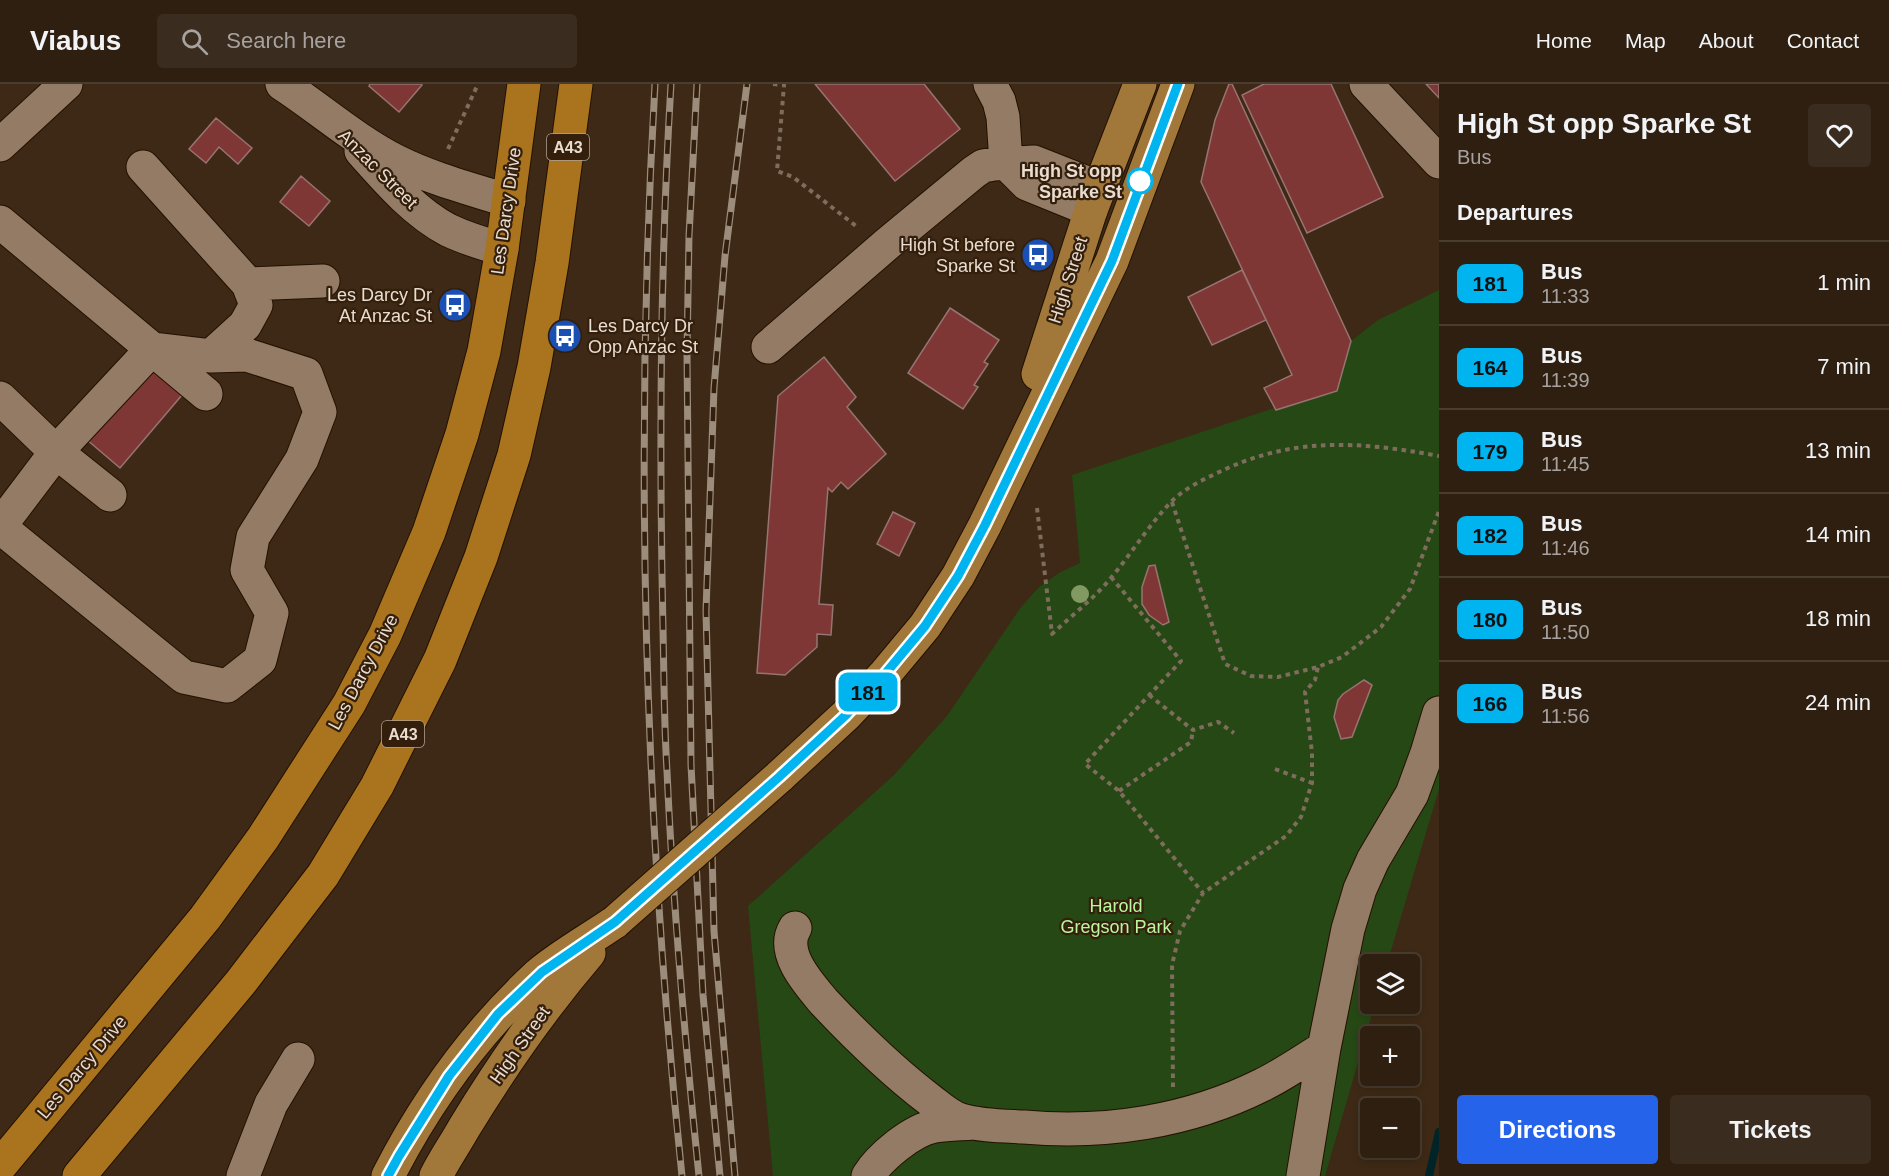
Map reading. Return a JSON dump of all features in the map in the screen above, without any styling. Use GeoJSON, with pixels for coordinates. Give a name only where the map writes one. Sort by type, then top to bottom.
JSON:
{"type":"FeatureCollection","features":[{"type":"Feature","properties":{"kind":"highway","name":"Les Darcy Drive"},"geometry":{"type":"LineString","coordinates":[[0,1166],[205,918],[263,838],[349,704],[385,635],[429,532],[462,434],[484,351],[502,249],[524,84]]}},
{"type":"Feature","properties":{"kind":"highway","name":"A43"},"geometry":{"type":"LineString","coordinates":[[80,1176],[241,982],[323,875],[377,786],[441,660],[481,557],[514,454],[534,367],[552,263],[576,84]]}},
{"type":"Feature","properties":{"kind":"highway"},"geometry":{"type":"LineString","coordinates":[[509,201],[559,210]]}},
{"type":"Feature","properties":{"kind":"highway"},"geometry":{"type":"LineString","coordinates":[[502,249],[552,263]]}},
{"type":"Feature","properties":{"kind":"main road","name":"High Street"},"geometry":{"type":"LineString","coordinates":[[1006,480],[1052,330],[1140,84]]}},
{"type":"Feature","properties":{"kind":"main road"},"geometry":{"type":"LineString","coordinates":[[1074,338],[1095,248],[1100,201],[1136,137],[1173,84]]}},
{"type":"Feature","properties":{"kind":"main road","name":"High Street"},"geometry":{"type":"LineString","coordinates":[[388,1176],[449,1076],[498,1014],[542,972],[615,922],[779,777],[846,715],[885,674],[925,626],[958,576],[985,525],[1112,261],[1178,84]]}},
{"type":"Feature","properties":{"kind":"main road","name":"High Street"},"geometry":{"type":"LineString","coordinates":[[436,1176],[513,1052],[564,983],[615,922]]}},
{"type":"Feature","properties":{"kind":"street"},"geometry":{"type":"LineString","coordinates":[[0,145],[66,84]]}},
{"type":"Feature","properties":{"kind":"street","name":"Anzac Street"},"geometry":{"type":"LineString","coordinates":[[282,84],[323,114],[396,161],[435,177],[509,201]]}},
{"type":"Feature","properties":{"kind":"street"},"geometry":{"type":"LineString","coordinates":[[990,84],[999,101],[1003,117],[1006,163],[1027,184],[1100,201]]}},
{"type":"Feature","properties":{"kind":"street"},"geometry":{"type":"LineString","coordinates":[[1366,84],[1439,162]]}},
{"type":"Feature","properties":{"kind":"street","name":"Anzac Street"},"geometry":{"type":"LineString","coordinates":[[323,114],[398,192],[429,218],[449,230],[502,249]]}},
{"type":"Feature","properties":{"kind":"street"},"geometry":{"type":"LineString","coordinates":[[768,347],[974,171],[983,166],[1006,163]]}},
{"type":"Feature","properties":{"kind":"street"},"geometry":{"type":"LineString","coordinates":[[142,167],[248,284],[256,305],[245,325],[212,356]]}},
{"type":"Feature","properties":{"kind":"street"},"geometry":{"type":"LineString","coordinates":[[0,222],[206,394]]}},
{"type":"Feature","properties":{"kind":"street"},"geometry":{"type":"LineString","coordinates":[[248,284],[323,281]]}},
{"type":"Feature","properties":{"kind":"street"},"geometry":{"type":"LineString","coordinates":[[152,349],[212,356],[247,355],[306,374],[320,412],[302,459],[253,537],[247,570],[272,613],[260,660],[227,686],[184,677],[0,527],[56,452],[152,349]]}},
{"type":"Feature","properties":{"kind":"street"},"geometry":{"type":"LineString","coordinates":[[0,398],[56,452],[110,495]]}},
{"type":"Feature","properties":{"kind":"street"},"geometry":{"type":"LineString","coordinates":[[1303,1176],[1324,1048],[1348,929],[1360,889],[1373,860],[1412,794],[1439,713]]}},
{"type":"Feature","properties":{"kind":"street"},"geometry":{"type":"LineString","coordinates":[[795,928],[789,942],[793,959],[818,995],[874,1053],[934,1103],[960,1120],[1055,1130],[1096,1129],[1173,1118],[1262,1085],[1324,1048]]}},
{"type":"Feature","properties":{"kind":"street"},"geometry":{"type":"LineString","coordinates":[[243,1176],[271,1104],[298,1059]]}},
{"type":"Feature","properties":{"kind":"street"},"geometry":{"type":"LineString","coordinates":[[868,1176],[875,1165],[902,1141],[933,1126],[976,1123]]}},
{"type":"Feature","properties":{"kind":"path"},"geometry":{"type":"LineString","coordinates":[[435,177],[478,84]]}},
{"type":"Feature","properties":{"kind":"path"},"geometry":{"type":"LineString","coordinates":[[773,84],[784,85],[777,171],[793,177],[856,226]]}},
{"type":"Feature","properties":{"kind":"path"},"geometry":{"type":"LineString","coordinates":[[1037,508],[1052,634],[1102,588],[1171,502],[1191,486],[1227,468],[1267,453],[1305,445],[1341,444],[1388,447],[1439,456]]}},
{"type":"Feature","properties":{"kind":"path"},"geometry":{"type":"LineString","coordinates":[[1171,502],[1225,664],[1251,676],[1278,677],[1318,667],[1342,657],[1381,627],[1410,589],[1439,511]]}},
{"type":"Feature","properties":{"kind":"path"},"geometry":{"type":"LineString","coordinates":[[1111,577],[1181,661],[1085,764],[1119,790],[1203,893]]}},
{"type":"Feature","properties":{"kind":"path"},"geometry":{"type":"LineString","coordinates":[[1173,1118],[1172,965],[1180,931],[1203,893],[1286,836],[1300,817],[1312,783],[1312,753],[1305,692],[1315,680],[1318,667]]}},
{"type":"Feature","properties":{"kind":"path"},"geometry":{"type":"LineString","coordinates":[[1149,695],[1193,729]]}},
{"type":"Feature","properties":{"kind":"path"},"geometry":{"type":"LineString","coordinates":[[1193,729],[1218,722],[1234,733]]}},
{"type":"Feature","properties":{"kind":"path"},"geometry":{"type":"LineString","coordinates":[[1119,790],[1191,742],[1193,729]]}},
{"type":"Feature","properties":{"kind":"path"},"geometry":{"type":"LineString","coordinates":[[1275,769],[1312,783]]}},
{"type":"Feature","properties":{"kind":"green space","name":"Harold Gregson Park"},"geometry":{"type":"Polygon","coordinates":[[[1439,290],[1439,789],[1390,954],[1360,954],[1360,1014],[1372,1014],[1369,1026],[1360,1026],[1360,1056],[1325,1176],[773,1176],[748,906],[893,776],[947,716],[1021,607],[1039,587],[1059,573],[1080,563],[1072,475],[1335,388],[1351,341],[1378,320],[1439,290]]]}},
{"type":"Feature","properties":{"kind":"building"},"geometry":{"type":"Polygon","coordinates":[[[370,84],[422,85],[399,112],[369,86],[370,84]]]}},
{"type":"Feature","properties":{"kind":"building"},"geometry":{"type":"Polygon","coordinates":[[[815,84],[924,84],[960,129],[895,181],[815,84]]]}},
{"type":"Feature","properties":{"kind":"building"},"geometry":{"type":"Polygon","coordinates":[[[1229,84],[1232,84],[1351,341],[1337,391],[1276,410],[1264,388],[1292,375],[1201,182],[1215,120],[1229,84]]]}},
{"type":"Feature","properties":{"kind":"building"},"geometry":{"type":"Polygon","coordinates":[[[1264,84],[1331,84],[1383,197],[1307,233],[1242,95],[1264,84]]]}},
{"type":"Feature","properties":{"kind":"building"},"geometry":{"type":"Polygon","coordinates":[[[1426,84],[1439,84],[1439,98],[1426,84]]]}},
{"type":"Feature","properties":{"kind":"building"},"geometry":{"type":"Polygon","coordinates":[[[216,118],[252,148],[238,164],[219,147],[206,163],[189,149],[216,118]]]}},
{"type":"Feature","properties":{"kind":"building"},"geometry":{"type":"Polygon","coordinates":[[[301,176],[330,201],[309,226],[280,202],[301,176]]]}},
{"type":"Feature","properties":{"kind":"building"},"geometry":{"type":"Polygon","coordinates":[[[1242,270],[1266,320],[1212,345],[1188,297],[1242,270]]]}},
{"type":"Feature","properties":{"kind":"building"},"geometry":{"type":"Polygon","coordinates":[[[950,308],[999,340],[984,362],[988,364],[974,385],[978,387],[963,409],[908,373],[950,308]]]}},
{"type":"Feature","properties":{"kind":"building"},"geometry":{"type":"Polygon","coordinates":[[[824,357],[856,397],[847,407],[886,454],[848,489],[841,482],[832,492],[828,488],[819,604],[833,605],[831,635],[817,634],[817,647],[785,675],[757,673],[778,396],[824,357]]]}},
{"type":"Feature","properties":{"kind":"building"},"geometry":{"type":"Polygon","coordinates":[[[148,366],[182,395],[120,468],[86,439],[148,366]]]}},
{"type":"Feature","properties":{"kind":"building"},"geometry":{"type":"Polygon","coordinates":[[[893,512],[915,523],[899,556],[877,544],[893,512]]]}},
{"type":"Feature","properties":{"kind":"building"},"geometry":{"type":"Polygon","coordinates":[[[1155,565],[1169,622],[1163,625],[1149,615],[1142,604],[1142,587],[1149,566],[1155,565]]]}},
{"type":"Feature","properties":{"kind":"building"},"geometry":{"type":"Polygon","coordinates":[[[1364,680],[1372,685],[1352,737],[1341,739],[1334,717],[1338,700],[1364,680]]]}},
{"type":"Feature","properties":{"kind":"waterway"},"geometry":{"type":"LineString","coordinates":[[1429,1176],[1439,1132]]}},
{"type":"Feature","properties":{"kind":"railway"},"geometry":{"type":"LineString","coordinates":[[655,84],[645,357],[646,631],[659,904],[682,1176]]}},
{"type":"Feature","properties":{"kind":"railway"},"geometry":{"type":"LineString","coordinates":[[671,84],[661,356],[665,717],[676,923],[699,1176]]}},
{"type":"Feature","properties":{"kind":"railway"},"geometry":{"type":"LineString","coordinates":[[697,84],[689,236],[687,353],[691,765],[703,995],[720,1176]]}},
{"type":"Feature","properties":{"kind":"railway"},"geometry":{"type":"LineString","coordinates":[[735,1176],[714,931],[706,611],[714,388],[725,256],[747,84]]}},
{"type":"Feature","properties":{"kind":"bus line","name":"181"},"geometry":{"type":"LineString","coordinates":[[388,1176],[449,1076],[498,1014],[542,972],[615,922],[779,777],[846,715],[885,674],[925,626],[958,576],[985,525],[1112,261],[1178,84]]}},
{"type":"Feature","properties":{"kind":"place","name":"High St opp Sparke St"},"geometry":{"type":"Point","coordinates":[1140,181]}},
{"type":"Feature","properties":{"kind":"place","name":"High St before Sparke St"},"geometry":{"type":"Point","coordinates":[1038,255]}},
{"type":"Feature","properties":{"kind":"place","name":"Les Darcy Dr At Anzac St"},"geometry":{"type":"Point","coordinates":[455,305]}},
{"type":"Feature","properties":{"kind":"place","name":"Les Darcy Dr Opp Anzac St"},"geometry":{"type":"Point","coordinates":[565,336]}}]}
